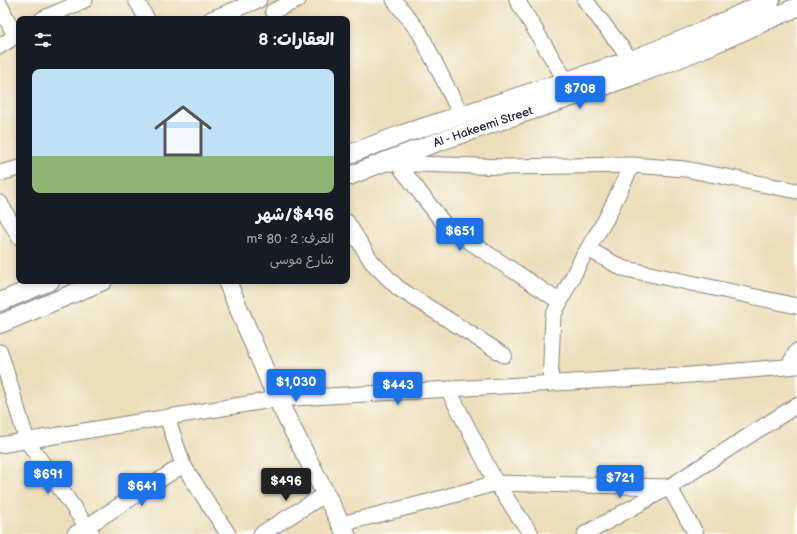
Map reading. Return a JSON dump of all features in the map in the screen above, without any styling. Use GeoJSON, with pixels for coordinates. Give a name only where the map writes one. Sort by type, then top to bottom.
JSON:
{"type":"FeatureCollection","features":[{"type":"Feature","properties":{"kind":"street"},"geometry":{"type":"LineString","coordinates":[[49,16],[85,0]]}},
{"type":"Feature","properties":{"kind":"street"},"geometry":{"type":"LineString","coordinates":[[136,0],[145,16]]}},
{"type":"Feature","properties":{"kind":"street"},"geometry":{"type":"LineString","coordinates":[[219,16],[259,0]]}},
{"type":"Feature","properties":{"kind":"street"},"geometry":{"type":"LineString","coordinates":[[271,10],[298,0]]}},
{"type":"Feature","properties":{"kind":"street"},"geometry":{"type":"LineString","coordinates":[[394,0],[420,33],[461,115]]}},
{"type":"Feature","properties":{"kind":"street"},"geometry":{"type":"LineString","coordinates":[[517,0],[566,81]]}},
{"type":"Feature","properties":{"kind":"street"},"geometry":{"type":"LineString","coordinates":[[585,0],[631,60]]}},
{"type":"Feature","properties":{"kind":"street","name":"Al - Hakeemi Street"},"geometry":{"type":"LineString","coordinates":[[350,154],[402,134],[631,60],[692,36],[771,0]]}},
{"type":"Feature","properties":{"kind":"street"},"geometry":{"type":"LineString","coordinates":[[0,5],[16,33]]}},
{"type":"Feature","properties":{"kind":"street","name":"Al - Hakeemi Street"},"geometry":{"type":"LineString","coordinates":[[350,176],[390,163],[408,153],[636,75],[696,52],[797,7]]}},
{"type":"Feature","properties":{"kind":"street"},"geometry":{"type":"LineString","coordinates":[[0,46],[16,36]]}},
{"type":"Feature","properties":{"kind":"street"},"geometry":{"type":"LineString","coordinates":[[390,163],[507,168],[632,165],[685,169],[797,191]]}},
{"type":"Feature","properties":{"kind":"street"},"geometry":{"type":"LineString","coordinates":[[390,163],[445,225],[560,302]]}},
{"type":"Feature","properties":{"kind":"street"},"geometry":{"type":"LineString","coordinates":[[550,384],[554,316],[588,249],[606,219],[632,165]]}},
{"type":"Feature","properties":{"kind":"street"},"geometry":{"type":"LineString","coordinates":[[0,173],[16,169]]}},
{"type":"Feature","properties":{"kind":"street"},"geometry":{"type":"LineString","coordinates":[[0,203],[16,232]]}},
{"type":"Feature","properties":{"kind":"street"},"geometry":{"type":"LineString","coordinates":[[350,227],[372,262],[398,288],[504,355]]}},
{"type":"Feature","properties":{"kind":"street"},"geometry":{"type":"LineString","coordinates":[[588,249],[622,268],[797,306]]}},
{"type":"Feature","properties":{"kind":"street"},"geometry":{"type":"LineString","coordinates":[[0,302],[41,284]]}},
{"type":"Feature","properties":{"kind":"street"},"geometry":{"type":"LineString","coordinates":[[0,324],[96,284]]}},
{"type":"Feature","properties":{"kind":"street"},"geometry":{"type":"LineString","coordinates":[[228,284],[277,399],[344,529],[496,483],[669,486]]}},
{"type":"Feature","properties":{"kind":"street"},"geometry":{"type":"LineString","coordinates":[[0,445],[27,442],[277,399],[678,376],[793,366],[797,351]]}},
{"type":"Feature","properties":{"kind":"street"},"geometry":{"type":"LineString","coordinates":[[0,352],[27,442],[85,532],[182,465]]}},
{"type":"Feature","properties":{"kind":"street"},"geometry":{"type":"LineString","coordinates":[[448,389],[496,483],[531,534]]}},
{"type":"Feature","properties":{"kind":"street"},"geometry":{"type":"LineString","coordinates":[[586,534],[669,486],[797,405]]}},
{"type":"Feature","properties":{"kind":"street"},"geometry":{"type":"LineString","coordinates":[[166,417],[182,465],[228,534]]}},
{"type":"Feature","properties":{"kind":"street"},"geometry":{"type":"LineString","coordinates":[[669,486],[696,534]]}},
{"type":"Feature","properties":{"kind":"street"},"geometry":{"type":"LineString","coordinates":[[261,534],[326,494]]}}]}
